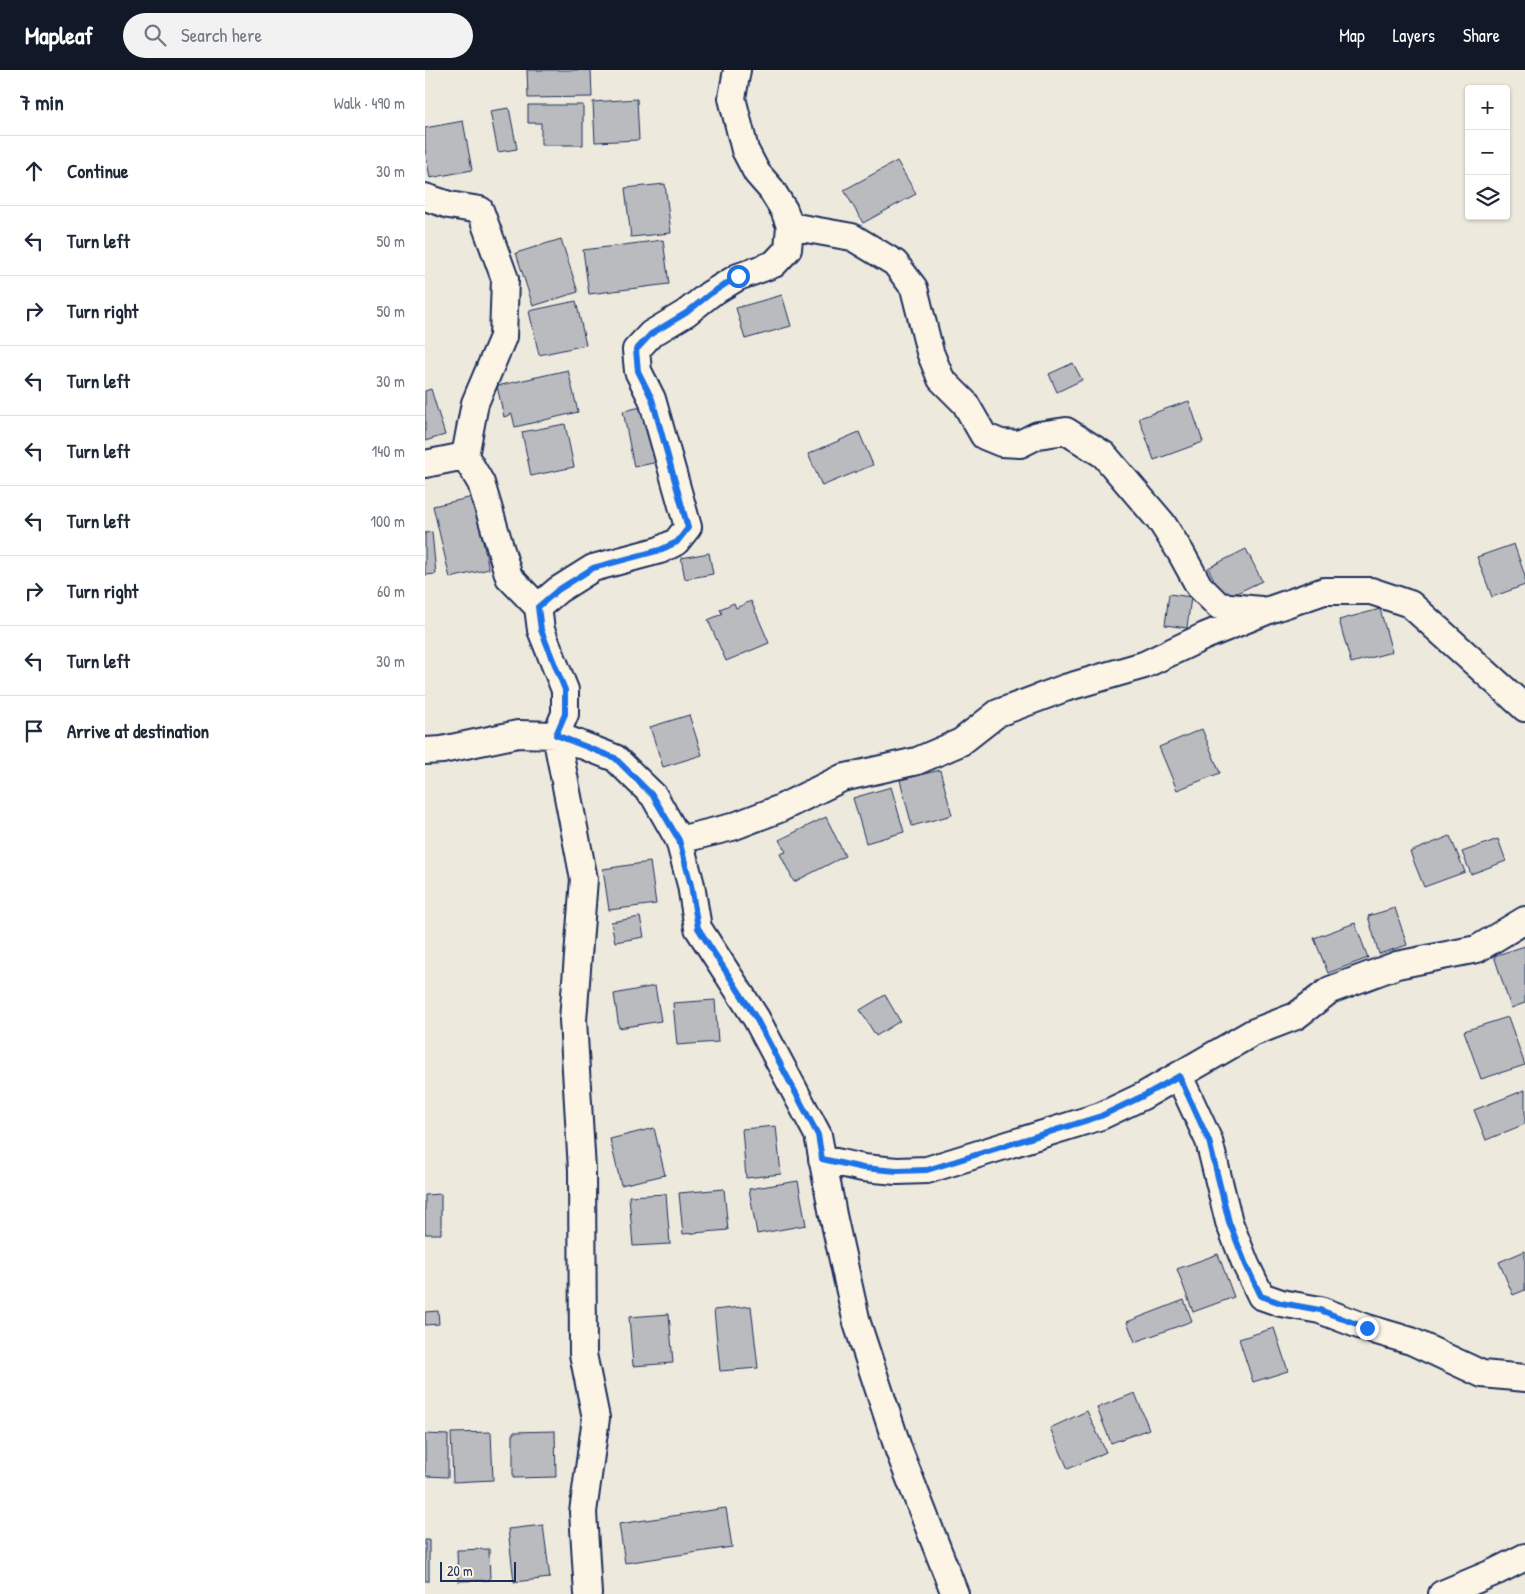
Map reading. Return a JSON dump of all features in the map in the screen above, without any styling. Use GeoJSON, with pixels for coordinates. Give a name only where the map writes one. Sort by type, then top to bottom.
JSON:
{"type":"FeatureCollection","features":[{"type":"Feature","properties":{"kind":"street"},"geometry":{"type":"LineString","coordinates":[[538,607],[558,590],[593,568],[660,550],[677,542],[688,528],[652,399],[638,371],[636,350],[651,334],[686,313],[710,294],[738,276],[774,264],[788,249],[790,226],[784,210],[771,189],[757,173],[745,150],[732,98],[737,70]]}},
{"type":"Feature","properties":{"kind":"street"},"geometry":{"type":"LineString","coordinates":[[425,197],[449,205],[480,210],[505,279],[503,338],[475,404],[465,456],[481,483],[509,578],[538,607],[541,630],[565,690],[565,714],[556,735],[584,879],[573,1020],[582,1170],[583,1354],[596,1418],[583,1512],[588,1594]]}},
{"type":"Feature","properties":{"kind":"street"},"geometry":{"type":"LineString","coordinates":[[790,226],[852,237],[895,263],[914,288],[930,352],[941,379],[965,403],[984,436],[1001,443],[1020,444],[1038,435],[1066,431],[1104,455],[1162,523],[1199,586],[1219,606],[1269,610]]}},
{"type":"Feature","properties":{"kind":"street"},"geometry":{"type":"LineString","coordinates":[[425,464],[465,456]]}},
{"type":"Feature","properties":{"kind":"street"},"geometry":{"type":"LineString","coordinates":[[679,840],[731,827],[779,809],[842,778],[917,761],[961,742],[999,712],[1065,688],[1144,665],[1205,636],[1269,610],[1324,591],[1371,591],[1410,604],[1525,708]]}},
{"type":"Feature","properties":{"kind":"street"},"geometry":{"type":"LineString","coordinates":[[425,750],[442,750],[518,734],[556,735],[615,758],[653,796],[679,840],[691,885],[698,928],[760,1026],[818,1135],[857,1323],[899,1451],[955,1594]]}},
{"type":"Feature","properties":{"kind":"street"},"geometry":{"type":"LineString","coordinates":[[822,1159],[863,1168],[897,1171],[927,1170],[1101,1116],[1143,1096],[1252,1033],[1297,1016],[1330,990],[1397,965],[1477,949],[1525,920]]}},
{"type":"Feature","properties":{"kind":"street"},"geometry":{"type":"LineString","coordinates":[[1179,1076],[1209,1141],[1229,1222],[1261,1296],[1281,1303],[1320,1310],[1367,1328],[1411,1341],[1483,1374],[1525,1378]]}},
{"type":"Feature","properties":{"kind":"street"},"geometry":{"type":"LineString","coordinates":[[1442,1594],[1525,1557]]}},
{"type":"Feature","properties":{"kind":"building"},"geometry":{"type":"Polygon","coordinates":[[[527,70],[591,70],[592,97],[528,98],[527,70]]]}},
{"type":"Feature","properties":{"kind":"building"},"geometry":{"type":"Polygon","coordinates":[[[637,99],[639,140],[595,142],[593,102],[637,99]]]}},
{"type":"Feature","properties":{"kind":"building"},"geometry":{"type":"Polygon","coordinates":[[[528,105],[583,105],[583,145],[541,145],[541,123],[528,123],[528,105]]]}},
{"type":"Feature","properties":{"kind":"building"},"geometry":{"type":"Polygon","coordinates":[[[509,108],[517,149],[498,152],[490,111],[509,108]]]}},
{"type":"Feature","properties":{"kind":"building"},"geometry":{"type":"Polygon","coordinates":[[[463,121],[472,170],[430,178],[425,149],[425,128],[463,121]]]}},
{"type":"Feature","properties":{"kind":"building"},"geometry":{"type":"Polygon","coordinates":[[[897,161],[916,194],[863,223],[844,190],[897,161]]]}},
{"type":"Feature","properties":{"kind":"building"},"geometry":{"type":"Polygon","coordinates":[[[665,184],[671,233],[631,237],[625,188],[665,184]]]}},
{"type":"Feature","properties":{"kind":"building"},"geometry":{"type":"Polygon","coordinates":[[[561,239],[578,292],[533,306],[516,253],[561,239]]]}},
{"type":"Feature","properties":{"kind":"building"},"geometry":{"type":"Polygon","coordinates":[[[663,240],[669,284],[589,294],[583,250],[663,240]]]}},
{"type":"Feature","properties":{"kind":"building"},"geometry":{"type":"Polygon","coordinates":[[[782,295],[791,326],[745,339],[736,308],[782,295]]]}},
{"type":"Feature","properties":{"kind":"building"},"geometry":{"type":"Polygon","coordinates":[[[576,301],[586,345],[539,355],[529,311],[576,301]]]}},
{"type":"Feature","properties":{"kind":"building"},"geometry":{"type":"Polygon","coordinates":[[[1073,363],[1082,380],[1057,392],[1049,374],[1073,363]]]}},
{"type":"Feature","properties":{"kind":"building"},"geometry":{"type":"Polygon","coordinates":[[[568,370],[578,412],[515,427],[512,414],[504,417],[497,386],[568,370]]]}},
{"type":"Feature","properties":{"kind":"building"},"geometry":{"type":"Polygon","coordinates":[[[431,389],[445,435],[425,441],[425,391],[431,389]]]}},
{"type":"Feature","properties":{"kind":"building"},"geometry":{"type":"Polygon","coordinates":[[[1189,401],[1203,442],[1154,460],[1139,418],[1189,401]]]}},
{"type":"Feature","properties":{"kind":"building"},"geometry":{"type":"Polygon","coordinates":[[[646,406],[658,462],[634,467],[623,411],[646,406]]]}},
{"type":"Feature","properties":{"kind":"building"},"geometry":{"type":"Polygon","coordinates":[[[565,424],[574,467],[531,476],[522,432],[565,424]]]}},
{"type":"Feature","properties":{"kind":"building"},"geometry":{"type":"Polygon","coordinates":[[[859,432],[873,465],[822,486],[808,454],[859,432]]]}},
{"type":"Feature","properties":{"kind":"building"},"geometry":{"type":"Polygon","coordinates":[[[473,497],[489,569],[450,578],[433,506],[473,497]]]}},
{"type":"Feature","properties":{"kind":"building"},"geometry":{"type":"Polygon","coordinates":[[[432,532],[436,574],[425,575],[425,533],[432,532]]]}},
{"type":"Feature","properties":{"kind":"building"},"geometry":{"type":"Polygon","coordinates":[[[1514,544],[1525,576],[1525,585],[1492,597],[1477,557],[1514,544]]]}},
{"type":"Feature","properties":{"kind":"building"},"geometry":{"type":"Polygon","coordinates":[[[1246,549],[1262,581],[1224,599],[1208,568],[1246,549]]]}},
{"type":"Feature","properties":{"kind":"building"},"geometry":{"type":"Polygon","coordinates":[[[709,553],[713,574],[685,579],[681,558],[709,553]]]}},
{"type":"Feature","properties":{"kind":"building"},"geometry":{"type":"Polygon","coordinates":[[[1169,594],[1191,597],[1187,628],[1165,625],[1169,594]]]}},
{"type":"Feature","properties":{"kind":"building"},"geometry":{"type":"Polygon","coordinates":[[[751,601],[769,643],[726,661],[708,620],[722,614],[720,609],[734,603],[736,608],[751,601]]]}},
{"type":"Feature","properties":{"kind":"building"},"geometry":{"type":"Polygon","coordinates":[[[1380,609],[1392,652],[1351,663],[1339,620],[1380,609]]]}},
{"type":"Feature","properties":{"kind":"building"},"geometry":{"type":"Polygon","coordinates":[[[689,715],[702,755],[663,767],[650,727],[689,715]]]}},
{"type":"Feature","properties":{"kind":"building"},"geometry":{"type":"Polygon","coordinates":[[[1202,729],[1220,773],[1177,790],[1159,747],[1202,729]]]}},
{"type":"Feature","properties":{"kind":"building"},"geometry":{"type":"Polygon","coordinates":[[[940,770],[952,815],[912,826],[900,780],[940,770]]]}},
{"type":"Feature","properties":{"kind":"building"},"geometry":{"type":"Polygon","coordinates":[[[891,787],[904,832],[866,843],[853,798],[891,787]]]}},
{"type":"Feature","properties":{"kind":"building"},"geometry":{"type":"Polygon","coordinates":[[[826,817],[845,856],[794,882],[780,854],[786,852],[779,840],[826,817]]]}},
{"type":"Feature","properties":{"kind":"building"},"geometry":{"type":"Polygon","coordinates":[[[1450,836],[1465,872],[1424,887],[1410,852],[1450,836]]]}},
{"type":"Feature","properties":{"kind":"building"},"geometry":{"type":"Polygon","coordinates":[[[1498,839],[1506,861],[1471,874],[1462,852],[1498,839]]]}},
{"type":"Feature","properties":{"kind":"building"},"geometry":{"type":"Polygon","coordinates":[[[650,862],[656,904],[609,910],[603,869],[650,862]]]}},
{"type":"Feature","properties":{"kind":"building"},"geometry":{"type":"Polygon","coordinates":[[[1395,908],[1407,945],[1379,954],[1368,916],[1395,908]]]}},
{"type":"Feature","properties":{"kind":"building"},"geometry":{"type":"Polygon","coordinates":[[[640,917],[644,937],[615,942],[611,922],[640,917]]]}},
{"type":"Feature","properties":{"kind":"building"},"geometry":{"type":"Polygon","coordinates":[[[1355,923],[1368,958],[1328,973],[1314,938],[1355,923]]]}},
{"type":"Feature","properties":{"kind":"building"},"geometry":{"type":"Polygon","coordinates":[[[1525,946],[1525,1003],[1511,1008],[1494,956],[1525,946]]]}},
{"type":"Feature","properties":{"kind":"building"},"geometry":{"type":"Polygon","coordinates":[[[655,986],[661,1021],[619,1028],[614,994],[655,986]]]}},
{"type":"Feature","properties":{"kind":"building"},"geometry":{"type":"Polygon","coordinates":[[[885,995],[900,1021],[876,1036],[860,1010],[885,995]]]}},
{"type":"Feature","properties":{"kind":"building"},"geometry":{"type":"Polygon","coordinates":[[[715,1000],[718,1042],[677,1045],[673,1003],[715,1000]]]}},
{"type":"Feature","properties":{"kind":"building"},"geometry":{"type":"Polygon","coordinates":[[[1508,1017],[1525,1065],[1481,1079],[1464,1031],[1508,1017]]]}},
{"type":"Feature","properties":{"kind":"building"},"geometry":{"type":"Polygon","coordinates":[[[1525,1090],[1525,1124],[1486,1140],[1474,1110],[1525,1090]]]}},
{"type":"Feature","properties":{"kind":"building"},"geometry":{"type":"Polygon","coordinates":[[[776,1126],[781,1174],[746,1178],[742,1129],[776,1126]]]}},
{"type":"Feature","properties":{"kind":"building"},"geometry":{"type":"Polygon","coordinates":[[[654,1128],[665,1175],[621,1185],[610,1139],[654,1128]]]}},
{"type":"Feature","properties":{"kind":"building"},"geometry":{"type":"Polygon","coordinates":[[[798,1181],[806,1225],[757,1234],[749,1189],[798,1181]]]}},
{"type":"Feature","properties":{"kind":"building"},"geometry":{"type":"Polygon","coordinates":[[[724,1189],[728,1230],[683,1234],[679,1193],[724,1189]]]}},
{"type":"Feature","properties":{"kind":"building"},"geometry":{"type":"Polygon","coordinates":[[[441,1194],[441,1234],[425,1234],[425,1195],[441,1194]]]}},
{"type":"Feature","properties":{"kind":"building"},"geometry":{"type":"Polygon","coordinates":[[[666,1194],[670,1244],[633,1246],[629,1196],[666,1194]]]}},
{"type":"Feature","properties":{"kind":"building"},"geometry":{"type":"Polygon","coordinates":[[[1525,1251],[1525,1290],[1513,1295],[1499,1262],[1525,1251]]]}},
{"type":"Feature","properties":{"kind":"building"},"geometry":{"type":"Polygon","coordinates":[[[1218,1254],[1234,1297],[1193,1312],[1177,1269],[1218,1254]]]}},
{"type":"Feature","properties":{"kind":"building"},"geometry":{"type":"Polygon","coordinates":[[[1184,1300],[1192,1321],[1135,1342],[1127,1322],[1184,1300]]]}},
{"type":"Feature","properties":{"kind":"building"},"geometry":{"type":"Polygon","coordinates":[[[751,1306],[758,1368],[720,1371],[714,1310],[751,1306]]]}},
{"type":"Feature","properties":{"kind":"building"},"geometry":{"type":"Polygon","coordinates":[[[438,1311],[439,1324],[425,1325],[425,1312],[438,1311]]]}},
{"type":"Feature","properties":{"kind":"building"},"geometry":{"type":"Polygon","coordinates":[[[669,1314],[673,1363],[633,1366],[629,1317],[669,1314]]]}},
{"type":"Feature","properties":{"kind":"building"},"geometry":{"type":"Polygon","coordinates":[[[1274,1328],[1288,1371],[1253,1382],[1239,1339],[1274,1328]]]}},
{"type":"Feature","properties":{"kind":"building"},"geometry":{"type":"Polygon","coordinates":[[[1135,1393],[1149,1429],[1111,1443],[1097,1408],[1135,1393]]]}},
{"type":"Feature","properties":{"kind":"building"},"geometry":{"type":"Polygon","coordinates":[[[1087,1411],[1106,1452],[1068,1469],[1050,1428],[1087,1411]]]}},
{"type":"Feature","properties":{"kind":"building"},"geometry":{"type":"Polygon","coordinates":[[[555,1431],[556,1477],[513,1478],[513,1432],[555,1431]]]}},
{"type":"Feature","properties":{"kind":"building"},"geometry":{"type":"Polygon","coordinates":[[[491,1432],[493,1480],[453,1482],[451,1433],[491,1432]]]}},
{"type":"Feature","properties":{"kind":"building"},"geometry":{"type":"Polygon","coordinates":[[[425,1434],[448,1435],[448,1477],[425,1476],[425,1434]]]}},
{"type":"Feature","properties":{"kind":"building"},"geometry":{"type":"Polygon","coordinates":[[[726,1508],[732,1547],[625,1563],[619,1524],[726,1508]]]}},
{"type":"Feature","properties":{"kind":"building"},"geometry":{"type":"Polygon","coordinates":[[[543,1525],[550,1578],[514,1582],[508,1529],[543,1525]]]}},
{"type":"Feature","properties":{"kind":"building"},"geometry":{"type":"Polygon","coordinates":[[[425,1540],[429,1540],[429,1581],[425,1581],[425,1540]]]}},
{"type":"Feature","properties":{"kind":"building"},"geometry":{"type":"Polygon","coordinates":[[[489,1549],[490,1580],[458,1581],[457,1550],[489,1549]]]}},
{"type":"Feature","properties":{"kind":"route"},"geometry":{"type":"LineString","coordinates":[[738,276],[710,294],[686,313],[651,334],[636,350],[638,371],[652,399],[688,528],[677,542],[660,550],[593,568],[558,590],[538,607],[541,630],[565,690],[565,714],[556,735],[615,758],[653,796],[679,840],[691,885],[698,928],[756,1018],[818,1135],[822,1159],[863,1168],[897,1171],[927,1170],[1101,1116],[1179,1076],[1209,1141],[1229,1222],[1261,1296],[1281,1303],[1320,1310],[1367,1328]]}}]}
